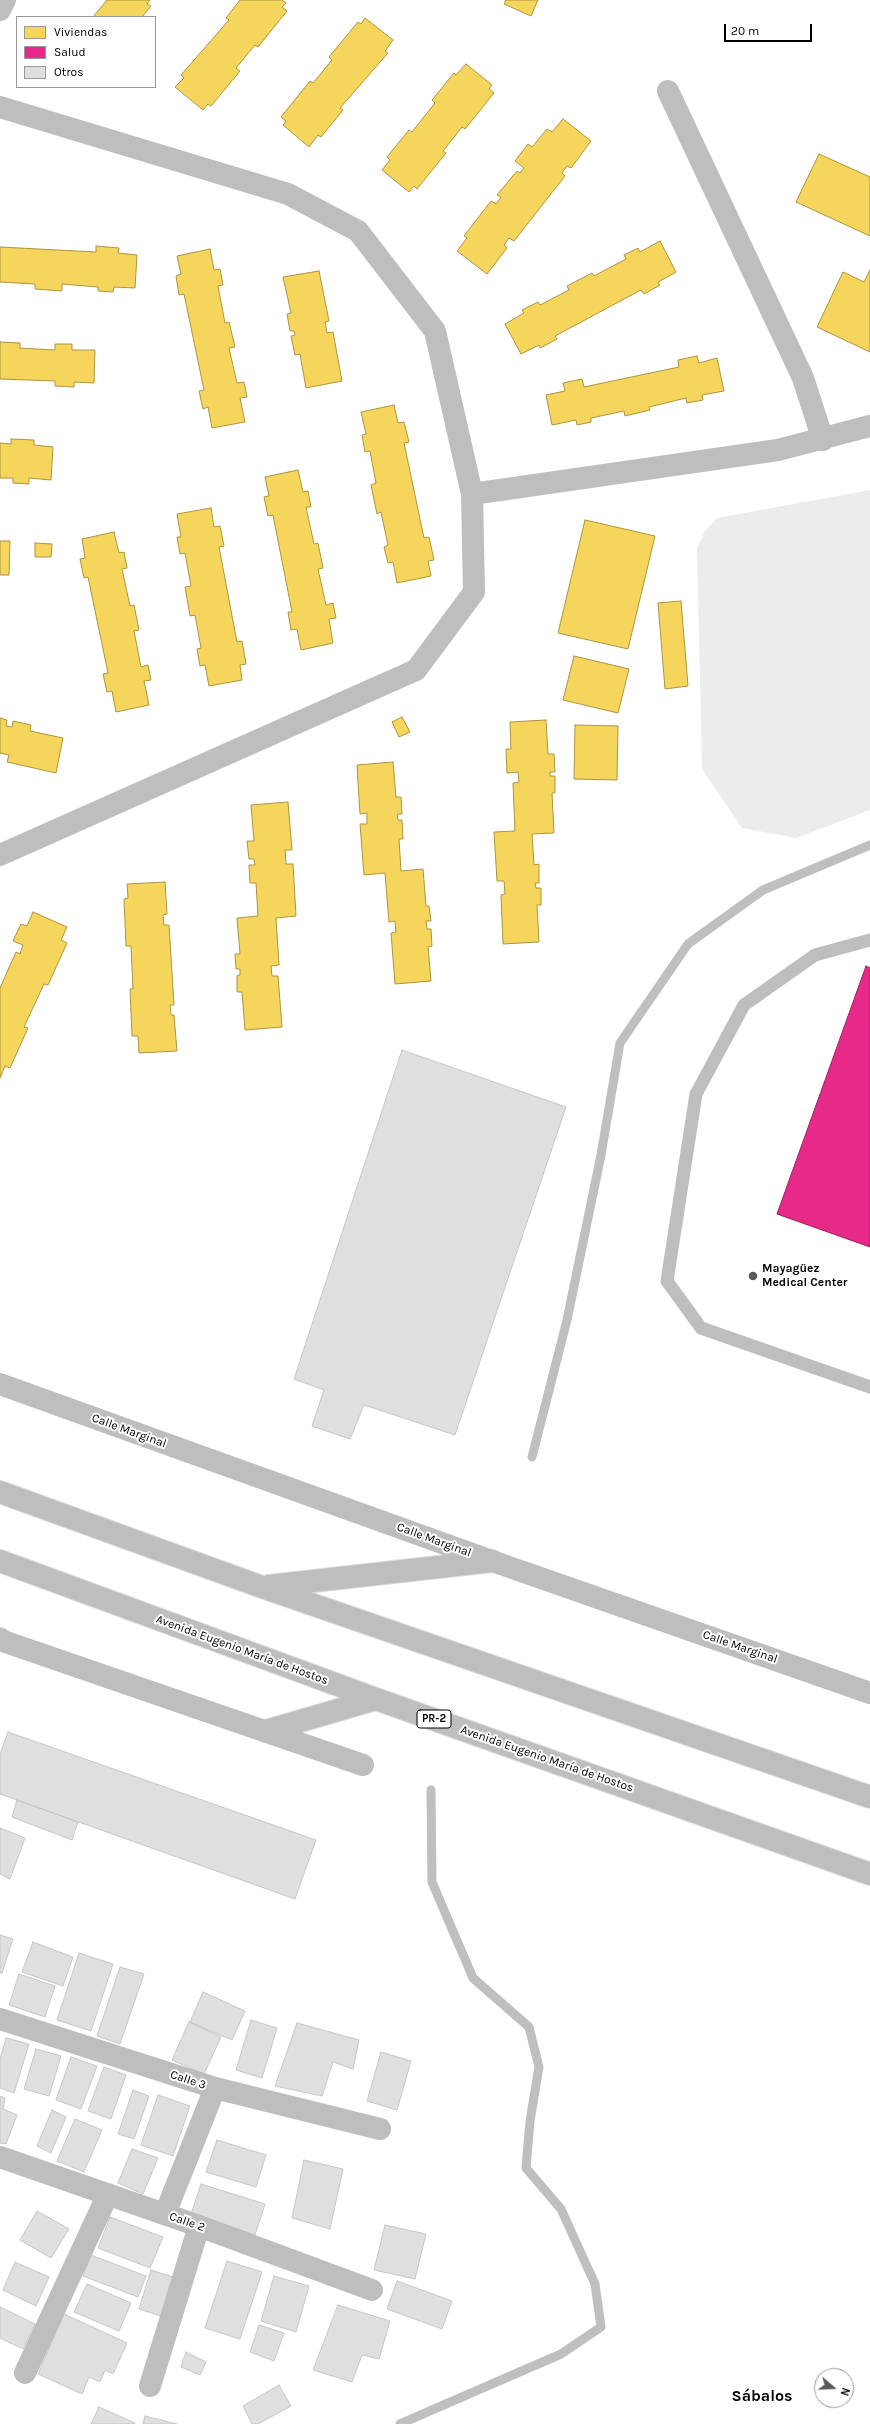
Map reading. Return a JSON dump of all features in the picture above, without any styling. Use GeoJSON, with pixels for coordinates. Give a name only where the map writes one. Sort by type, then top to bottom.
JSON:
{"type":"FeatureCollection","features":[{"type":"Feature","properties":{"kind":"main road"},"geometry":{"type":"LineString","coordinates":[[0,10],[5,0]]}},
{"type":"Feature","properties":{"kind":"main road"},"geometry":{"type":"LineString","coordinates":[[668,91],[802,378],[823,440]]}},
{"type":"Feature","properties":{"kind":"main road"},"geometry":{"type":"LineString","coordinates":[[0,107],[288,194],[358,231],[435,331],[472,494],[474,592],[416,670],[0,855]]}},
{"type":"Feature","properties":{"kind":"main road"},"geometry":{"type":"LineString","coordinates":[[472,494],[778,450],[823,440],[870,426]]}},
{"type":"Feature","properties":{"kind":"main road","name":"Calle Marginal"},"geometry":{"type":"LineString","coordinates":[[0,1384],[492,1561],[870,1693]]}},
{"type":"Feature","properties":{"kind":"main road"},"geometry":{"type":"LineString","coordinates":[[0,1492],[262,1587],[870,1797]]}},
{"type":"Feature","properties":{"kind":"main road","name":"Avenida Eugenio María de Hostos"},"geometry":{"type":"LineString","coordinates":[[0,1561],[376,1699],[870,1874]]}},
{"type":"Feature","properties":{"kind":"main road"},"geometry":{"type":"LineString","coordinates":[[262,1587],[492,1561]]}},
{"type":"Feature","properties":{"kind":"main road"},"geometry":{"type":"LineString","coordinates":[[0,1640],[363,1765]]}},
{"type":"Feature","properties":{"kind":"main road"},"geometry":{"type":"LineString","coordinates":[[266,1731],[376,1699]]}},
{"type":"Feature","properties":{"kind":"main road","name":"Calle 3"},"geometry":{"type":"LineString","coordinates":[[0,2019],[215,2088],[380,2129]]}},
{"type":"Feature","properties":{"kind":"main road"},"geometry":{"type":"LineString","coordinates":[[165,2214],[215,2088]]}},
{"type":"Feature","properties":{"kind":"main road","name":"Calle 2"},"geometry":{"type":"LineString","coordinates":[[0,2157],[199,2226],[372,2290]]}},
{"type":"Feature","properties":{"kind":"main road"},"geometry":{"type":"LineString","coordinates":[[25,2373],[108,2194]]}},
{"type":"Feature","properties":{"kind":"main road"},"geometry":{"type":"LineString","coordinates":[[150,2386],[199,2226]]}},
{"type":"Feature","properties":{"kind":"lane"},"geometry":{"type":"LineString","coordinates":[[870,940],[815,955],[744,1005],[696,1094],[667,1281],[701,1328],[870,1387]]}},
{"type":"Feature","properties":{"kind":"shaded area"},"geometry":{"type":"Polygon","coordinates":[[[870,490],[870,810],[796,838],[742,828],[702,769],[697,548],[705,531],[717,518],[870,490]]]}},
{"type":"Feature","properties":{"kind":"building: Viviendas"},"geometry":{"type":"Polygon","coordinates":[[[107,0],[150,0],[147,4],[151,6],[143,16],[94,16],[107,0]]]}},
{"type":"Feature","properties":{"kind":"building: Viviendas"},"geometry":{"type":"Polygon","coordinates":[[[240,0],[282,0],[286,3],[282,7],[287,11],[258,47],[255,45],[236,68],[240,71],[211,106],[208,104],[203,110],[175,87],[184,78],[181,75],[229,20],[226,18],[240,0]]]}},
{"type":"Feature","properties":{"kind":"building: Viviendas"},"geometry":{"type":"Polygon","coordinates":[[[506,0],[538,0],[531,16],[504,4],[506,0]]]}},
{"type":"Feature","properties":{"kind":"building: Viviendas"},"geometry":{"type":"Polygon","coordinates":[[[365,18],[393,40],[385,51],[388,53],[340,108],[343,110],[321,137],[318,135],[309,147],[283,125],[286,121],[281,117],[310,81],[313,83],[332,60],[329,57],[358,22],[361,24],[365,18]]]}},
{"type":"Feature","properties":{"kind":"building: Viviendas"},"geometry":{"type":"Polygon","coordinates":[[[466,64],[492,85],[489,89],[494,93],[465,129],[462,127],[443,151],[446,153],[417,189],[414,186],[409,192],[382,170],[390,160],[387,157],[409,130],[412,132],[435,103],[432,100],[454,73],[456,75],[466,64]]]}},
{"type":"Feature","properties":{"kind":"building: Viviendas"},"geometry":{"type":"Polygon","coordinates":[[[563,119],[591,141],[571,168],[567,166],[562,173],[565,176],[514,241],[509,238],[504,245],[507,248],[487,274],[457,251],[467,238],[464,236],[491,201],[496,204],[501,197],[497,195],[517,171],[520,173],[524,168],[515,161],[528,144],[532,147],[547,129],[552,132],[563,119]]]}},
{"type":"Feature","properties":{"kind":"building: Viviendas"},"geometry":{"type":"Polygon","coordinates":[[[819,154],[870,177],[870,236],[796,202],[819,154]]]}},
{"type":"Feature","properties":{"kind":"building: Viviendas"},"geometry":{"type":"Polygon","coordinates":[[[660,241],[676,272],[658,282],[660,285],[644,294],[641,290],[555,336],[557,339],[540,348],[539,345],[521,354],[505,324],[524,313],[522,310],[538,302],[540,305],[569,290],[567,286],[592,273],[594,276],[626,259],[624,255],[638,248],[640,252],[660,241]]]}},
{"type":"Feature","properties":{"kind":"building: Viviendas"},"geometry":{"type":"Polygon","coordinates":[[[96,246],[119,248],[118,253],[137,255],[135,288],[114,287],[113,292],[98,291],[98,287],[62,284],[62,291],[35,289],[35,284],[0,282],[0,247],[96,252],[96,246]]]}},
{"type":"Feature","properties":{"kind":"building: Viviendas"},"geometry":{"type":"Polygon","coordinates":[[[210,249],[214,270],[220,269],[223,285],[218,286],[225,323],[229,322],[235,347],[229,348],[237,383],[244,382],[247,397],[240,398],[245,422],[212,428],[208,407],[203,409],[199,391],[204,390],[184,294],[179,295],[176,276],[181,274],[177,256],[210,249]]]}},
{"type":"Feature","properties":{"kind":"building: Viviendas"},"geometry":{"type":"Polygon","coordinates":[[[870,270],[870,352],[817,327],[843,272],[864,282],[870,270]]]}},
{"type":"Feature","properties":{"kind":"building: Viviendas"},"geometry":{"type":"Polygon","coordinates":[[[319,271],[329,321],[325,322],[327,333],[333,332],[342,381],[306,388],[300,354],[295,355],[291,336],[295,335],[294,331],[290,331],[287,314],[291,313],[283,277],[319,271]]]}},
{"type":"Feature","properties":{"kind":"building: Viviendas"},"geometry":{"type":"Polygon","coordinates":[[[0,342],[20,343],[20,348],[55,350],[55,344],[72,344],[72,350],[95,350],[94,383],[74,382],[74,387],[55,386],[55,381],[0,379],[0,342]]]}},
{"type":"Feature","properties":{"kind":"building: Viviendas"},"geometry":{"type":"Polygon","coordinates":[[[697,356],[699,363],[717,358],[724,391],[702,395],[703,400],[687,403],[686,398],[649,407],[650,410],[625,416],[624,411],[591,418],[591,422],[577,425],[576,420],[552,425],[546,395],[565,391],[563,383],[582,379],[584,387],[679,367],[678,360],[697,356]]]}},
{"type":"Feature","properties":{"kind":"building: Viviendas"},"geometry":{"type":"Polygon","coordinates":[[[394,405],[398,423],[404,422],[409,442],[404,443],[424,538],[429,537],[434,560],[428,561],[431,576],[397,583],[393,562],[388,563],[384,547],[388,545],[381,512],[377,514],[371,485],[376,483],[370,451],[365,452],[362,435],[366,434],[361,412],[394,405]]]}},
{"type":"Feature","properties":{"kind":"building: Viviendas"},"geometry":{"type":"Polygon","coordinates":[[[11,439],[34,440],[34,445],[53,447],[51,480],[29,478],[29,484],[13,483],[13,478],[0,478],[0,443],[11,444],[11,439]]]}},
{"type":"Feature","properties":{"kind":"building: Viviendas"},"geometry":{"type":"Polygon","coordinates":[[[298,470],[303,492],[308,491],[311,507],[306,507],[314,544],[318,543],[323,568],[318,569],[326,605],[333,603],[336,618],[329,619],[333,643],[301,650],[297,629],[291,630],[288,612],[292,612],[273,515],[268,516],[264,497],[269,496],[265,477],[298,470]]]}},
{"type":"Feature","properties":{"kind":"building: Viviendas"},"geometry":{"type":"Polygon","coordinates":[[[211,508],[214,527],[220,526],[224,546],[219,547],[237,642],[242,641],[246,664],[240,665],[242,680],[209,686],[205,665],[200,666],[197,649],[201,648],[195,615],[190,616],[185,587],[191,586],[185,553],[180,554],[177,537],[181,537],[177,514],[211,508]]]}},
{"type":"Feature","properties":{"kind":"building: Viviendas"},"geometry":{"type":"Polygon","coordinates":[[[585,520],[655,536],[628,649],[558,633],[585,520]]]}},
{"type":"Feature","properties":{"kind":"building: Viviendas"},"geometry":{"type":"Polygon","coordinates":[[[114,532],[119,553],[124,552],[127,568],[122,569],[130,606],[134,605],[139,630],[134,631],[141,667],[148,665],[151,680],[144,681],[149,705],[116,712],[112,691],[107,692],[103,674],[108,673],[88,577],[84,578],[80,559],[85,558],[82,539],[114,532]]]}},
{"type":"Feature","properties":{"kind":"building: Viviendas"},"geometry":{"type":"Polygon","coordinates":[[[0,541],[10,541],[9,575],[0,575],[0,541]]]}},
{"type":"Feature","properties":{"kind":"building: Viviendas"},"geometry":{"type":"Polygon","coordinates":[[[35,543],[52,544],[51,557],[35,557],[35,543]]]}},
{"type":"Feature","properties":{"kind":"building: Viviendas"},"geometry":{"type":"Polygon","coordinates":[[[681,601],[688,686],[665,689],[658,603],[681,601]]]}},
{"type":"Feature","properties":{"kind":"building: Viviendas"},"geometry":{"type":"Polygon","coordinates":[[[574,656],[629,669],[618,713],[563,700],[574,656]]]}},
{"type":"Feature","properties":{"kind":"building: Viviendas"},"geometry":{"type":"Polygon","coordinates":[[[402,717],[410,732],[399,737],[392,722],[402,717]]]}},
{"type":"Feature","properties":{"kind":"building: Viviendas"},"geometry":{"type":"Polygon","coordinates":[[[0,718],[7,720],[6,726],[12,727],[13,721],[31,725],[30,731],[63,738],[56,773],[7,762],[9,755],[0,753],[0,718]]]}},
{"type":"Feature","properties":{"kind":"building: Viviendas"},"geometry":{"type":"Polygon","coordinates":[[[546,720],[548,754],[554,754],[555,772],[550,772],[550,776],[555,776],[555,793],[552,793],[554,833],[532,834],[534,865],[539,864],[539,883],[535,883],[536,888],[541,888],[541,905],[537,905],[539,942],[503,944],[501,895],[505,894],[504,881],[497,881],[494,832],[515,831],[513,783],[519,782],[518,772],[507,773],[506,749],[511,749],[510,722],[546,720]]]}},
{"type":"Feature","properties":{"kind":"building: Viviendas"},"geometry":{"type":"Polygon","coordinates":[[[575,725],[618,726],[617,780],[574,779],[575,725]]]}},
{"type":"Feature","properties":{"kind":"building: Viviendas"},"geometry":{"type":"Polygon","coordinates":[[[393,762],[396,797],[401,797],[402,814],[397,814],[398,820],[402,820],[403,839],[399,839],[401,871],[423,869],[426,906],[429,906],[431,921],[426,921],[427,929],[431,929],[432,946],[428,947],[431,981],[395,984],[391,933],[396,932],[395,921],[389,922],[385,873],[364,875],[360,824],[367,824],[367,813],[360,814],[357,765],[393,762]]]}},
{"type":"Feature","properties":{"kind":"building: Viviendas"},"geometry":{"type":"Polygon","coordinates":[[[288,802],[292,850],[285,850],[286,864],[293,864],[296,916],[276,918],[279,965],[271,966],[272,976],[278,976],[282,1027],[245,1030],[242,992],[237,992],[237,976],[240,975],[240,969],[236,969],[235,954],[240,954],[237,918],[258,916],[256,883],[250,883],[249,865],[255,865],[254,859],[249,859],[247,841],[254,841],[251,805],[288,802]]]}},
{"type":"Feature","properties":{"kind":"building: Viviendas"},"geometry":{"type":"Polygon","coordinates":[[[165,882],[167,914],[163,915],[164,925],[169,925],[174,1005],[170,1005],[171,1015],[174,1015],[177,1051],[139,1053],[138,1036],[132,1036],[130,989],[133,989],[131,946],[126,946],[124,899],[128,898],[127,884],[165,882]]]}},
{"type":"Feature","properties":{"kind":"building: Viviendas"},"geometry":{"type":"Polygon","coordinates":[[[33,912],[67,927],[61,940],[67,943],[48,985],[44,984],[24,1027],[28,1028],[10,1068],[5,1066],[0,1078],[0,988],[16,952],[20,954],[23,945],[13,941],[21,924],[27,926],[33,912]]]}},
{"type":"Feature","properties":{"kind":"building: Salud"},"geometry":{"type":"Polygon","coordinates":[[[866,966],[870,968],[870,1247],[777,1214],[866,966]]]}},
{"type":"Feature","properties":{"kind":"building: Otros"},"geometry":{"type":"Polygon","coordinates":[[[402,1050],[566,1107],[455,1435],[364,1405],[350,1439],[312,1426],[324,1390],[294,1379],[402,1050]]]}},
{"type":"Feature","properties":{"kind":"building: Otros"},"geometry":{"type":"Polygon","coordinates":[[[8,1732],[316,1840],[295,1899],[0,1794],[0,1754],[8,1732]]]}},
{"type":"Feature","properties":{"kind":"building: Otros"},"geometry":{"type":"Polygon","coordinates":[[[17,1800],[78,1822],[72,1840],[12,1817],[17,1800]]]}},
{"type":"Feature","properties":{"kind":"building: Otros"},"geometry":{"type":"Polygon","coordinates":[[[0,1828],[25,1838],[10,1879],[0,1874],[0,1828]]]}},
{"type":"Feature","properties":{"kind":"building: Otros"},"geometry":{"type":"Polygon","coordinates":[[[0,1935],[13,1939],[2,1973],[0,1973],[0,1935]]]}},
{"type":"Feature","properties":{"kind":"building: Otros"},"geometry":{"type":"Polygon","coordinates":[[[33,1942],[73,1957],[63,1986],[22,1972],[33,1942]]]}},
{"type":"Feature","properties":{"kind":"building: Otros"},"geometry":{"type":"Polygon","coordinates":[[[79,1953],[113,1964],[91,2031],[57,2020],[79,1953]]]}},
{"type":"Feature","properties":{"kind":"building: Otros"},"geometry":{"type":"Polygon","coordinates":[[[120,1967],[144,1974],[120,2044],[97,2036],[120,1967]]]}},
{"type":"Feature","properties":{"kind":"building: Otros"},"geometry":{"type":"Polygon","coordinates":[[[19,1974],[55,1986],[45,2017],[9,2005],[19,1974]]]}},
{"type":"Feature","properties":{"kind":"building: Otros"},"geometry":{"type":"Polygon","coordinates":[[[203,1992],[245,2011],[232,2040],[190,2022],[203,1992]]]}},
{"type":"Feature","properties":{"kind":"building: Otros"},"geometry":{"type":"Polygon","coordinates":[[[251,2020],[277,2028],[262,2078],[236,2070],[251,2020]]]}},
{"type":"Feature","properties":{"kind":"building: Otros"},"geometry":{"type":"Polygon","coordinates":[[[189,2022],[221,2037],[204,2074],[172,2060],[189,2022]]]}},
{"type":"Feature","properties":{"kind":"building: Otros"},"geometry":{"type":"Polygon","coordinates":[[[297,2023],[359,2040],[353,2069],[333,2062],[322,2096],[275,2086],[297,2023]]]}},
{"type":"Feature","properties":{"kind":"building: Otros"},"geometry":{"type":"Polygon","coordinates":[[[6,2038],[29,2044],[14,2093],[0,2088],[0,2059],[6,2038]]]}},
{"type":"Feature","properties":{"kind":"building: Otros"},"geometry":{"type":"Polygon","coordinates":[[[36,2049],[61,2056],[49,2096],[24,2089],[36,2049]]]}},
{"type":"Feature","properties":{"kind":"building: Otros"},"geometry":{"type":"Polygon","coordinates":[[[381,2052],[411,2061],[397,2110],[367,2101],[381,2052]]]}},
{"type":"Feature","properties":{"kind":"building: Otros"},"geometry":{"type":"Polygon","coordinates":[[[71,2057],[97,2066],[81,2109],[56,2100],[71,2057]]]}},
{"type":"Feature","properties":{"kind":"building: Otros"},"geometry":{"type":"Polygon","coordinates":[[[104,2067],[126,2075],[111,2119],[88,2111],[104,2067]]]}},
{"type":"Feature","properties":{"kind":"building: Otros"},"geometry":{"type":"Polygon","coordinates":[[[133,2090],[149,2096],[134,2139],[118,2134],[133,2090]]]}},
{"type":"Feature","properties":{"kind":"building: Otros"},"geometry":{"type":"Polygon","coordinates":[[[158,2095],[190,2106],[173,2156],[141,2145],[158,2095]]]}},
{"type":"Feature","properties":{"kind":"building: Otros"},"geometry":{"type":"Polygon","coordinates":[[[0,2096],[5,2098],[3,2109],[17,2115],[6,2144],[0,2143],[0,2096]]]}},
{"type":"Feature","properties":{"kind":"building: Otros"},"geometry":{"type":"Polygon","coordinates":[[[52,2110],[66,2117],[51,2153],[37,2146],[52,2110]]]}},
{"type":"Feature","properties":{"kind":"building: Otros"},"geometry":{"type":"Polygon","coordinates":[[[75,2119],[102,2130],[84,2172],[57,2161],[75,2119]]]}},
{"type":"Feature","properties":{"kind":"building: Otros"},"geometry":{"type":"Polygon","coordinates":[[[217,2140],[266,2155],[256,2187],[206,2172],[217,2140]]]}},
{"type":"Feature","properties":{"kind":"building: Otros"},"geometry":{"type":"Polygon","coordinates":[[[132,2149],[158,2158],[143,2194],[118,2183],[132,2149]]]}},
{"type":"Feature","properties":{"kind":"building: Otros"},"geometry":{"type":"Polygon","coordinates":[[[304,2160],[343,2169],[330,2229],[292,2218],[304,2160]]]}},
{"type":"Feature","properties":{"kind":"building: Otros"},"geometry":{"type":"Polygon","coordinates":[[[201,2184],[265,2204],[255,2235],[191,2214],[201,2184]]]}},
{"type":"Feature","properties":{"kind":"building: Otros"},"geometry":{"type":"Polygon","coordinates":[[[37,2211],[69,2229],[51,2258],[20,2240],[37,2211]]]}},
{"type":"Feature","properties":{"kind":"building: Otros"},"geometry":{"type":"Polygon","coordinates":[[[110,2217],[163,2237],[150,2268],[98,2248],[110,2217]]]}},
{"type":"Feature","properties":{"kind":"building: Otros"},"geometry":{"type":"Polygon","coordinates":[[[385,2225],[426,2234],[415,2279],[374,2270],[385,2225]]]}},
{"type":"Feature","properties":{"kind":"building: Otros"},"geometry":{"type":"Polygon","coordinates":[[[91,2255],[146,2276],[138,2297],[83,2276],[91,2255]]]}},
{"type":"Feature","properties":{"kind":"building: Otros"},"geometry":{"type":"Polygon","coordinates":[[[227,2261],[262,2272],[240,2339],[205,2328],[227,2261]]]}},
{"type":"Feature","properties":{"kind":"building: Otros"},"geometry":{"type":"Polygon","coordinates":[[[15,2262],[49,2277],[36,2306],[3,2290],[15,2262]]]}},
{"type":"Feature","properties":{"kind":"building: Otros"},"geometry":{"type":"Polygon","coordinates":[[[151,2270],[173,2277],[161,2316],[139,2309],[151,2270]]]}},
{"type":"Feature","properties":{"kind":"building: Otros"},"geometry":{"type":"Polygon","coordinates":[[[274,2276],[309,2286],[296,2332],[261,2321],[274,2276]]]}},
{"type":"Feature","properties":{"kind":"building: Otros"},"geometry":{"type":"Polygon","coordinates":[[[397,2281],[452,2301],[442,2329],[387,2309],[397,2281]]]}},
{"type":"Feature","properties":{"kind":"building: Otros"},"geometry":{"type":"Polygon","coordinates":[[[87,2284],[131,2303],[119,2331],[74,2312],[87,2284]]]}},
{"type":"Feature","properties":{"kind":"building: Otros"},"geometry":{"type":"Polygon","coordinates":[[[338,2305],[390,2321],[379,2359],[362,2355],[352,2382],[313,2370],[338,2305]]]}},
{"type":"Feature","properties":{"kind":"building: Otros"},"geometry":{"type":"Polygon","coordinates":[[[0,2307],[35,2324],[23,2349],[0,2338],[0,2307]]]}},
{"type":"Feature","properties":{"kind":"building: Otros"},"geometry":{"type":"Polygon","coordinates":[[[64,2314],[127,2343],[113,2374],[105,2370],[100,2382],[89,2377],[82,2394],[38,2374],[64,2314]]]}},
{"type":"Feature","properties":{"kind":"building: Otros"},"geometry":{"type":"Polygon","coordinates":[[[259,2325],[284,2333],[274,2361],[250,2352],[259,2325]]]}},
{"type":"Feature","properties":{"kind":"building: Otros"},"geometry":{"type":"Polygon","coordinates":[[[186,2352],[206,2362],[200,2375],[181,2367],[186,2352]]]}},
{"type":"Feature","properties":{"kind":"building: Otros"},"geometry":{"type":"Polygon","coordinates":[[[279,2385],[291,2406],[258,2424],[252,2424],[243,2406],[279,2385]]]}},
{"type":"Feature","properties":{"kind":"building: Otros"},"geometry":{"type":"Polygon","coordinates":[[[99,2407],[135,2423],[135,2424],[91,2424],[99,2407]]]}},
{"type":"Feature","properties":{"kind":"building: Otros"},"geometry":{"type":"Polygon","coordinates":[[[145,2416],[177,2424],[143,2424],[145,2416]]]}},
{"type":"Feature","properties":{"kind":"waterway"},"geometry":{"type":"LineString","coordinates":[[532,1457],[567,1320],[601,1155],[620,1043],[688,944],[763,890],[870,845]]}},
{"type":"Feature","properties":{"kind":"waterway"},"geometry":{"type":"LineString","coordinates":[[400,2424],[561,2354],[601,2327],[595,2284],[561,2209],[526,2168],[530,2121],[539,2067],[529,2027],[473,1978],[432,1882],[431,1790]]}},
{"type":"Feature","properties":{"kind":"place","name":"Mayagüez Medical Center"},"geometry":{"type":"Point","coordinates":[753,1276]}},
{"type":"Feature","properties":{"kind":"district","name":"Sábalos"},"geometry":{"type":"Point","coordinates":[762,2396]}}]}
